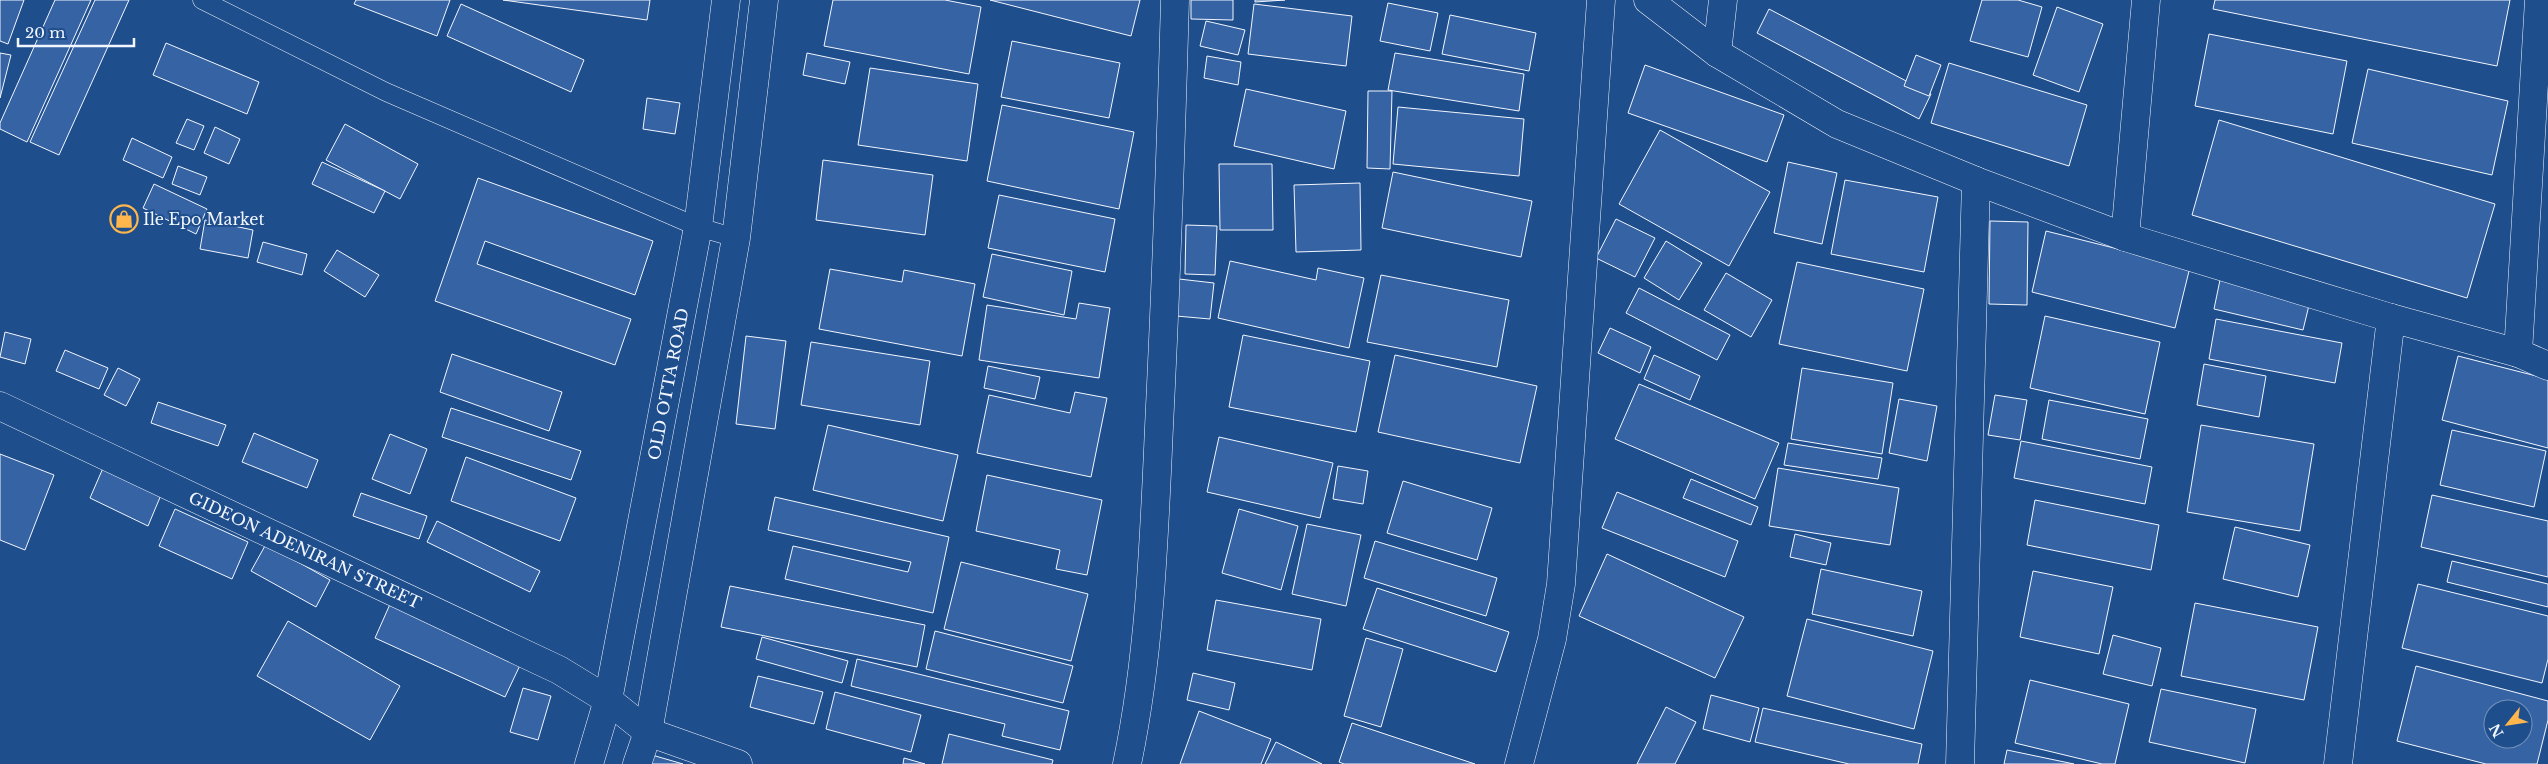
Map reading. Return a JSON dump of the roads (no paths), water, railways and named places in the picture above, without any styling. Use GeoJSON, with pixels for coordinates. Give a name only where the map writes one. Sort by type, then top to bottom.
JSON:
{"type":"FeatureCollection","features":[{"type":"Feature","properties":{"kind":"street","name":"OLD OTTA ROAD"},"geometry":{"type":"LineString","coordinates":[[589,764],[608,700],[698,228],[726,0]]}},
{"type":"Feature","properties":{"kind":"street"},"geometry":{"type":"LineString","coordinates":[[637,764],[648,732],[736,238],[764,0]]}},
{"type":"Feature","properties":{"kind":"street"},"geometry":{"type":"LineString","coordinates":[[1126,764],[1135,725],[1152,574],[1169,205],[1175,0]]}},
{"type":"Feature","properties":{"kind":"street"},"geometry":{"type":"LineString","coordinates":[[1519,764],[1552,639],[1561,584],[1601,0]]}},
{"type":"Feature","properties":{"kind":"street"},"geometry":{"type":"LineString","coordinates":[[1648,0],[1717,53],[1837,124],[1976,181],[2125,237],[2391,318],[2518,353],[2548,366]]}},
{"type":"Feature","properties":{"kind":"street"},"geometry":{"type":"LineString","coordinates":[[1717,53],[1724,0]]}},
{"type":"Feature","properties":{"kind":"street"},"geometry":{"type":"LineString","coordinates":[[2125,237],[2146,0]]}},
{"type":"Feature","properties":{"kind":"street"},"geometry":{"type":"LineString","coordinates":[[2518,353],[2539,0]]}},
{"type":"Feature","properties":{"kind":"street"},"geometry":{"type":"LineString","coordinates":[[1960,764],[1976,181]]}},
{"type":"Feature","properties":{"kind":"street"},"geometry":{"type":"LineString","coordinates":[[2338,764],[2391,318]]}},
{"type":"Feature","properties":{"kind":"street","name":"GIDEON ADENIRAN STREET"},"geometry":{"type":"LineString","coordinates":[[0,406],[559,670],[608,700],[648,732],[738,764]]}},
{"type":"Feature","properties":{"kind":"lane"},"geometry":{"type":"LineString","coordinates":[[202,0],[386,92],[698,228],[736,238]]}},
{"type":"Feature","properties":{"kind":"place","name":"Ile Epo Market"},"geometry":{"type":"Point","coordinates":[124,219]}}]}
